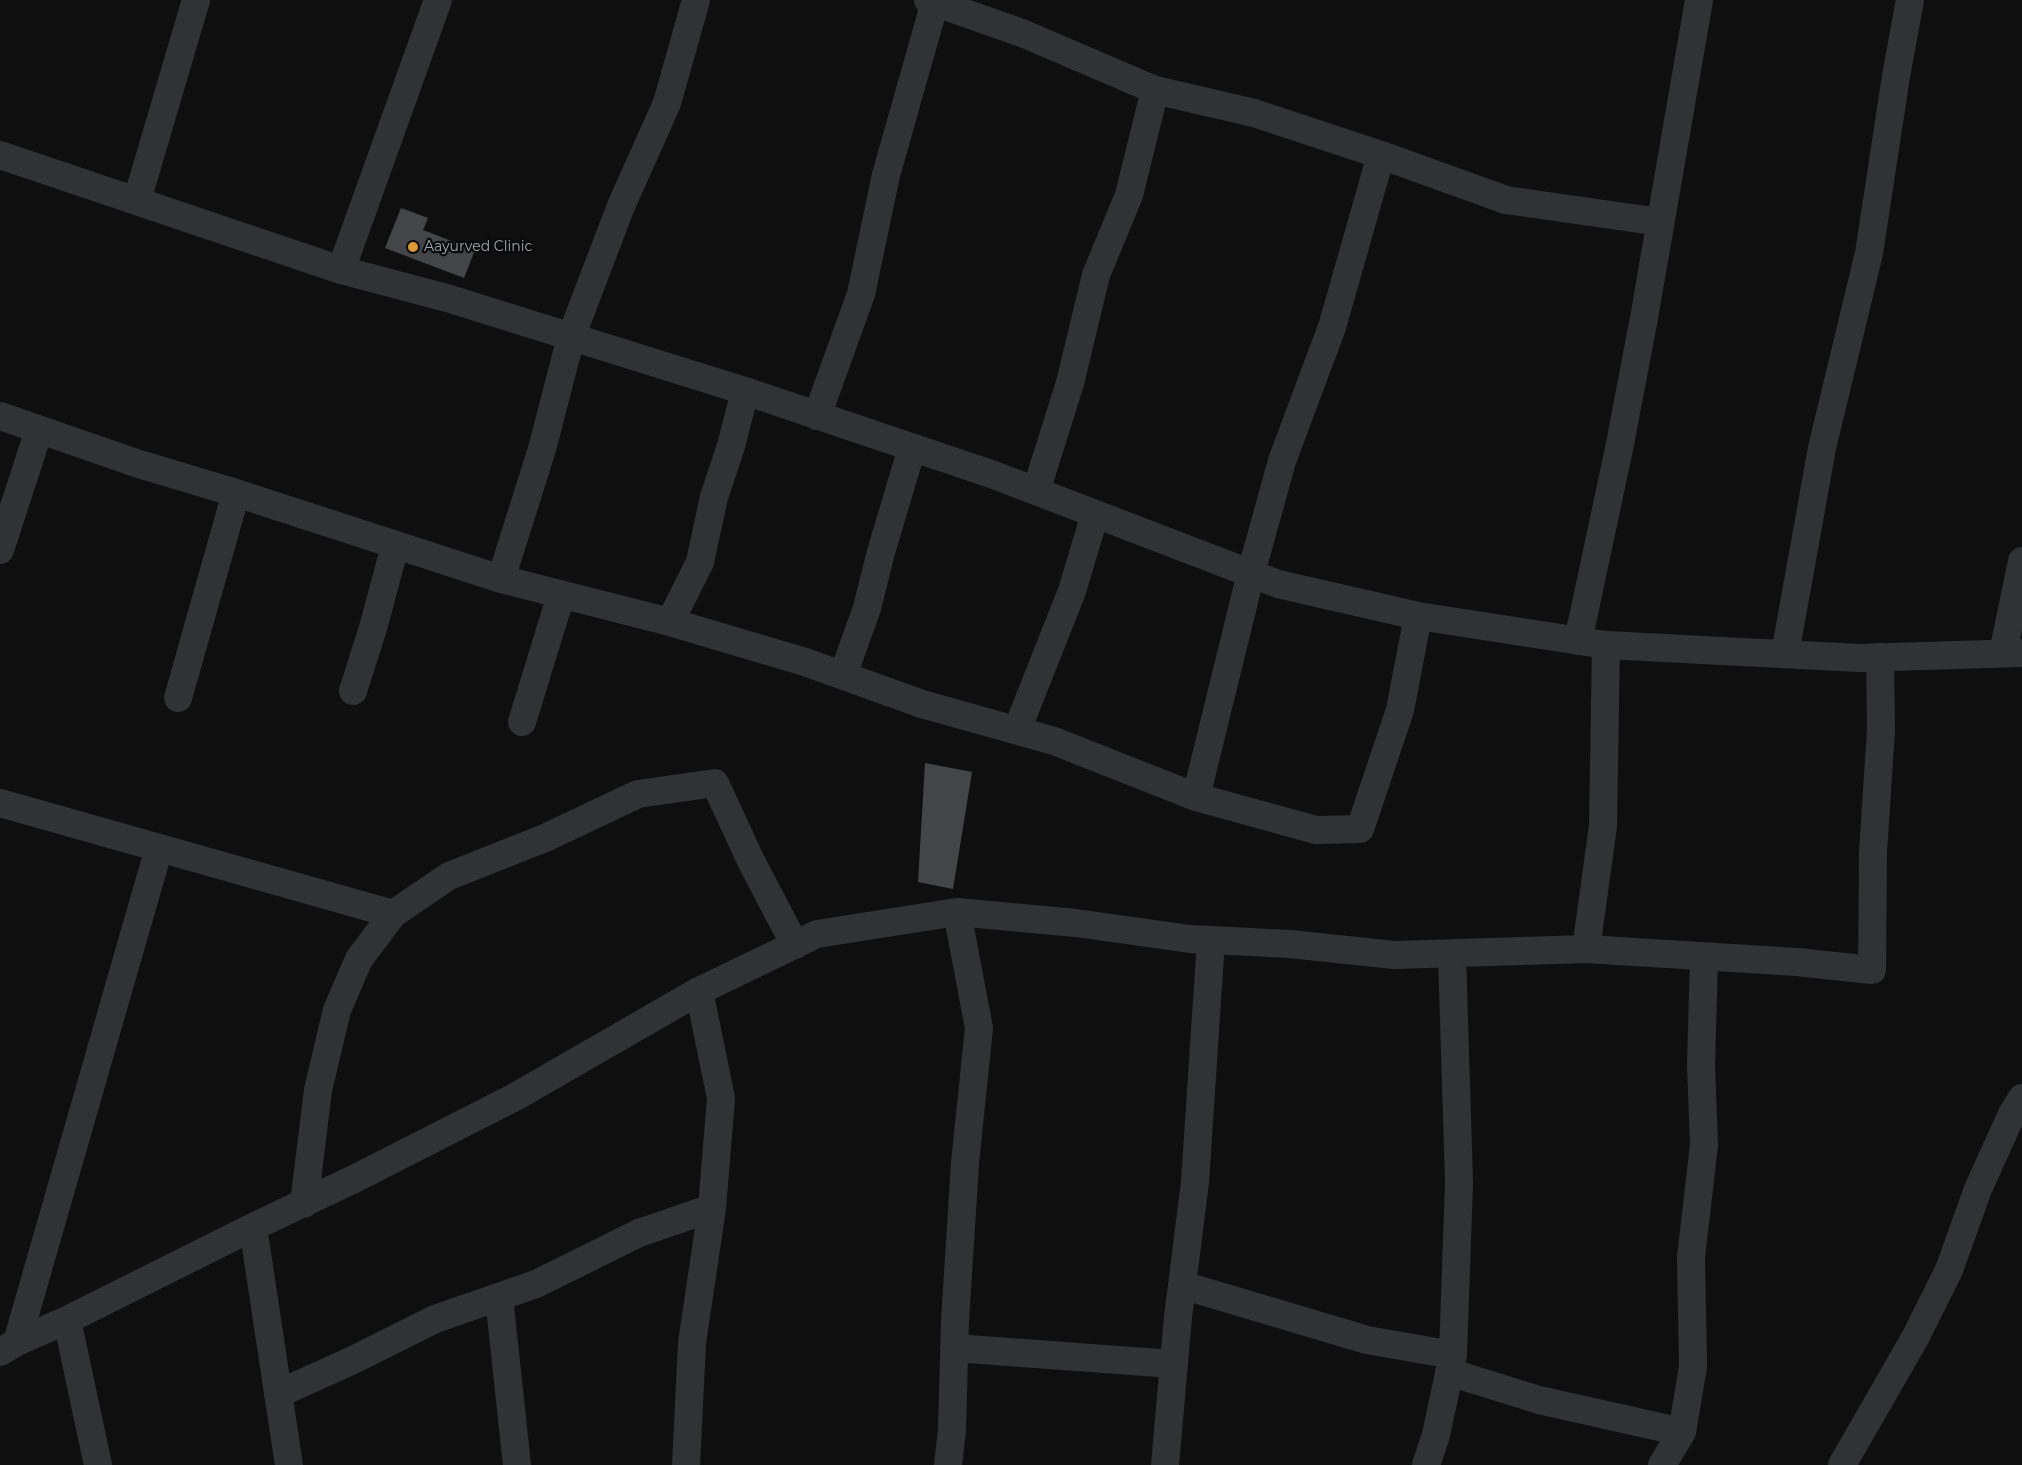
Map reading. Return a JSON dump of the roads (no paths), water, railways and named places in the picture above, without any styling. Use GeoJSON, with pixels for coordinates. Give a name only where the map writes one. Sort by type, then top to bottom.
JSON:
{"type":"FeatureCollection","features":[{"type":"Feature","properties":{"kind":"street"},"geometry":{"type":"LineString","coordinates":[[137,200],[196,0]]}},
{"type":"Feature","properties":{"kind":"street"},"geometry":{"type":"LineString","coordinates":[[342,270],[438,0]]}},
{"type":"Feature","properties":{"kind":"street"},"geometry":{"type":"LineString","coordinates":[[500,579],[542,449],[571,337],[621,206],[666,103],[696,0]]}},
{"type":"Feature","properties":{"kind":"street"},"geometry":{"type":"LineString","coordinates":[[1578,641],[1619,449],[1699,0]]}},
{"type":"Feature","properties":{"kind":"street"},"geometry":{"type":"LineString","coordinates":[[1785,654],[1822,448],[1869,253],[1896,76],[1910,0]]}},
{"type":"Feature","properties":{"kind":"street"},"geometry":{"type":"LineString","coordinates":[[817,416],[861,294],[886,175],[932,1],[1022,33],[1155,90],[1254,113],[1381,154],[1506,200],[1660,222]]}},
{"type":"Feature","properties":{"kind":"street"},"geometry":{"type":"LineString","coordinates":[[1036,491],[1070,383],[1096,274],[1129,195],[1155,90]]}},
{"type":"Feature","properties":{"kind":"street"},"geometry":{"type":"LineString","coordinates":[[1196,797],[1251,573],[1282,461],[1332,327],[1381,154]]}},
{"type":"Feature","properties":{"kind":"street"},"geometry":{"type":"LineString","coordinates":[[0,155],[342,270],[447,298],[745,391],[1036,491],[1278,584],[1418,616],[1606,645],[1880,657],[2012,653],[2022,561]]}},
{"type":"Feature","properties":{"kind":"street"},"geometry":{"type":"LineString","coordinates":[[670,622],[700,562],[714,497],[731,446],[745,391]]}},
{"type":"Feature","properties":{"kind":"street"},"geometry":{"type":"LineString","coordinates":[[0,416],[139,464],[236,493],[500,579],[670,622],[805,662],[922,704],[1054,741],[1196,797],[1316,830],[1360,829],[1400,710],[1418,616]]}},
{"type":"Feature","properties":{"kind":"street"},"geometry":{"type":"LineString","coordinates":[[0,550],[39,430]]}},
{"type":"Feature","properties":{"kind":"street"},"geometry":{"type":"LineString","coordinates":[[843,675],[867,608],[881,552],[912,448]]}},
{"type":"Feature","properties":{"kind":"street"},"geometry":{"type":"LineString","coordinates":[[178,698],[236,493]]}},
{"type":"Feature","properties":{"kind":"street"},"geometry":{"type":"LineString","coordinates":[[1017,730],[1072,591],[1095,514]]}},
{"type":"Feature","properties":{"kind":"street"},"geometry":{"type":"LineString","coordinates":[[353,691],[373,628],[395,546]]}},
{"type":"Feature","properties":{"kind":"street"},"geometry":{"type":"LineString","coordinates":[[522,722],[561,594]]}},
{"type":"Feature","properties":{"kind":"street"},"geometry":{"type":"LineString","coordinates":[[1586,949],[1603,826],[1606,645]]}},
{"type":"Feature","properties":{"kind":"street"},"geometry":{"type":"LineString","coordinates":[[9,1347],[304,1204],[515,1097],[698,991],[817,934],[957,912],[1076,923],[1190,939],[1290,944],[1394,955],[1586,949],[1704,958],[1796,962],[1872,970],[1873,852],[1881,730],[1880,657]]}},
{"type":"Feature","properties":{"kind":"street"},"geometry":{"type":"LineString","coordinates":[[304,1204],[318,1090],[337,1010],[359,959],[393,914],[449,876],[545,838],[638,794],[714,783],[751,861],[795,945]]}},
{"type":"Feature","properties":{"kind":"street"},"geometry":{"type":"LineString","coordinates":[[0,803],[393,914]]}},
{"type":"Feature","properties":{"kind":"street"},"geometry":{"type":"LineString","coordinates":[[9,1347],[159,848]]}},
{"type":"Feature","properties":{"kind":"street"},"geometry":{"type":"LineString","coordinates":[[948,1465],[952,1430],[954,1348],[965,1163],[979,1028],[957,912]]}},
{"type":"Feature","properties":{"kind":"street"},"geometry":{"type":"LineString","coordinates":[[1165,1465],[1173,1364],[1195,1182],[1211,940]]}},
{"type":"Feature","properties":{"kind":"street"},"geometry":{"type":"LineString","coordinates":[[1426,1465],[1436,1435],[1451,1364],[1460,1182],[1452,954]]}},
{"type":"Feature","properties":{"kind":"street"},"geometry":{"type":"LineString","coordinates":[[1662,1465],[1682,1432],[1693,1367],[1691,1257],[1704,1145],[1701,1065],[1704,958]]}},
{"type":"Feature","properties":{"kind":"street"},"geometry":{"type":"LineString","coordinates":[[686,1465],[692,1343],[712,1208],[721,1098],[698,991]]}},
{"type":"Feature","properties":{"kind":"street"},"geometry":{"type":"LineString","coordinates":[[1842,1465],[1950,1270],[1978,1189],[2012,1114],[2022,1098]]}},
{"type":"Feature","properties":{"kind":"street"},"geometry":{"type":"LineString","coordinates":[[278,1394],[353,1360],[434,1319],[536,1284],[639,1233],[712,1208]]}},
{"type":"Feature","properties":{"kind":"street"},"geometry":{"type":"LineString","coordinates":[[254,1227],[289,1465]]}},
{"type":"Feature","properties":{"kind":"street"},"geometry":{"type":"LineString","coordinates":[[1182,1286],[1451,1364],[1539,1400],[1682,1432]]}},
{"type":"Feature","properties":{"kind":"street"},"geometry":{"type":"LineString","coordinates":[[499,1297],[517,1465]]}},
{"type":"Feature","properties":{"kind":"street"},"geometry":{"type":"LineString","coordinates":[[67,1320],[98,1465]]}},
{"type":"Feature","properties":{"kind":"street"},"geometry":{"type":"LineString","coordinates":[[954,1348],[1173,1364]]}},
{"type":"Feature","properties":{"kind":"place","name":"Aayurved Clinic"},"geometry":{"type":"Point","coordinates":[413,247]}}]}
